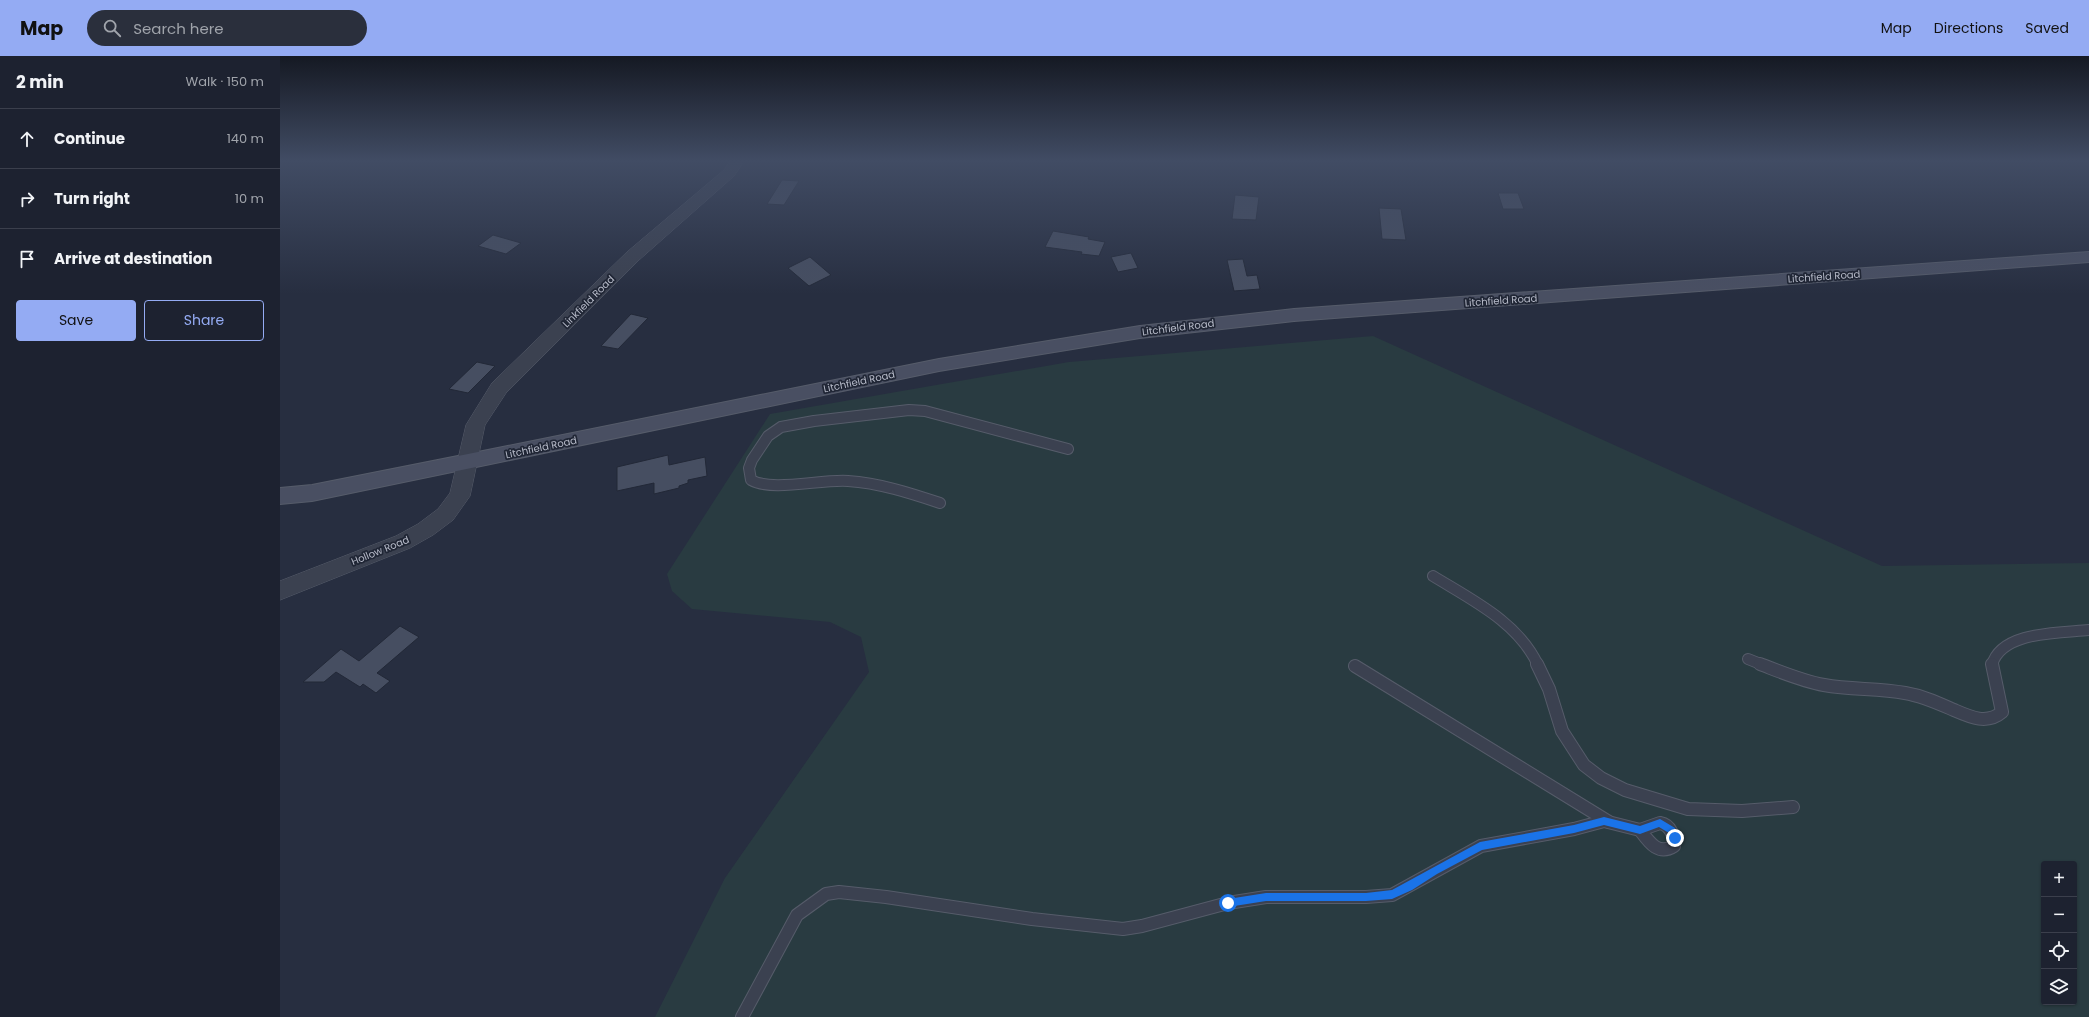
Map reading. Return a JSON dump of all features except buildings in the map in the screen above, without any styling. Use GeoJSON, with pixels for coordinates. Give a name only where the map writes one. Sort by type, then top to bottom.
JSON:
{"type":"FeatureCollection","features":[{"type":"Feature","properties":{"kind":"main road","name":"Litchfield Road"},"geometry":{"type":"LineString","coordinates":[[280,496],[312,492],[468,462],[939,365],[1140,332],[1294,315],[2089,257]]}},
{"type":"Feature","properties":{"kind":"street","name":"Linkfield Road"},"geometry":{"type":"LineString","coordinates":[[468,462],[476,425],[500,388],[633,256],[692,205]]}},
{"type":"Feature","properties":{"kind":"street","name":"Hollow Road"},"geometry":{"type":"LineString","coordinates":[[280,591],[300,580],[412,538],[431,525],[455,504],[460,496],[468,462]]}},
{"type":"Feature","properties":{"kind":"lane"},"geometry":{"type":"LineString","coordinates":[[940,502],[893,487],[866,482],[824,480],[770,485],[758,484],[751,480],[749,468],[768,436],[780,427],[814,421],[910,410],[925,412],[1068,449]]}},
{"type":"Feature","properties":{"kind":"lane"},"geometry":{"type":"LineString","coordinates":[[1433,576],[1488,610],[1514,631],[1531,650],[1549,689],[1562,730],[1584,765],[1601,778],[1624,790],[1688,809],[1742,811],[1793,807]]}},
{"type":"Feature","properties":{"kind":"lane"},"geometry":{"type":"LineString","coordinates":[[1748,659],[1766,667],[1823,685],[1898,691],[1918,696],[1984,720],[1994,719],[2002,712],[2000,695],[1991,664],[1995,653],[2000,647],[2030,637],[2089,630]]}},
{"type":"Feature","properties":{"kind":"lane"},"geometry":{"type":"LineString","coordinates":[[1355,666],[1428,708],[1529,773],[1610,822]]}},
{"type":"Feature","properties":{"kind":"lane"},"geometry":{"type":"LineString","coordinates":[[742,1017],[797,915],[814,901],[826,894],[839,892],[886,896],[1032,920],[1123,929],[1142,926],[1228,903],[1266,897],[1366,897],[1392,894],[1409,887],[1434,871],[1480,846],[1574,829],[1604,821],[1640,830]]}},
{"type":"Feature","properties":{"kind":"shaded area"},"geometry":{"type":"Polygon","coordinates":[[[1373,336],[1882,566],[2089,563],[2089,1017],[655,1017],[725,878],[869,672],[861,637],[830,622],[692,609],[672,591],[667,574],[770,414],[1069,362],[1373,336]]]}},
{"type":"Feature","properties":{"kind":"route"},"geometry":{"type":"LineString","coordinates":[[1228,903],[1266,897],[1366,897],[1392,894],[1409,887],[1434,871],[1480,846],[1574,829],[1604,821],[1640,830],[1660,823],[1667,826],[1672,831],[1675,838]]}}]}
